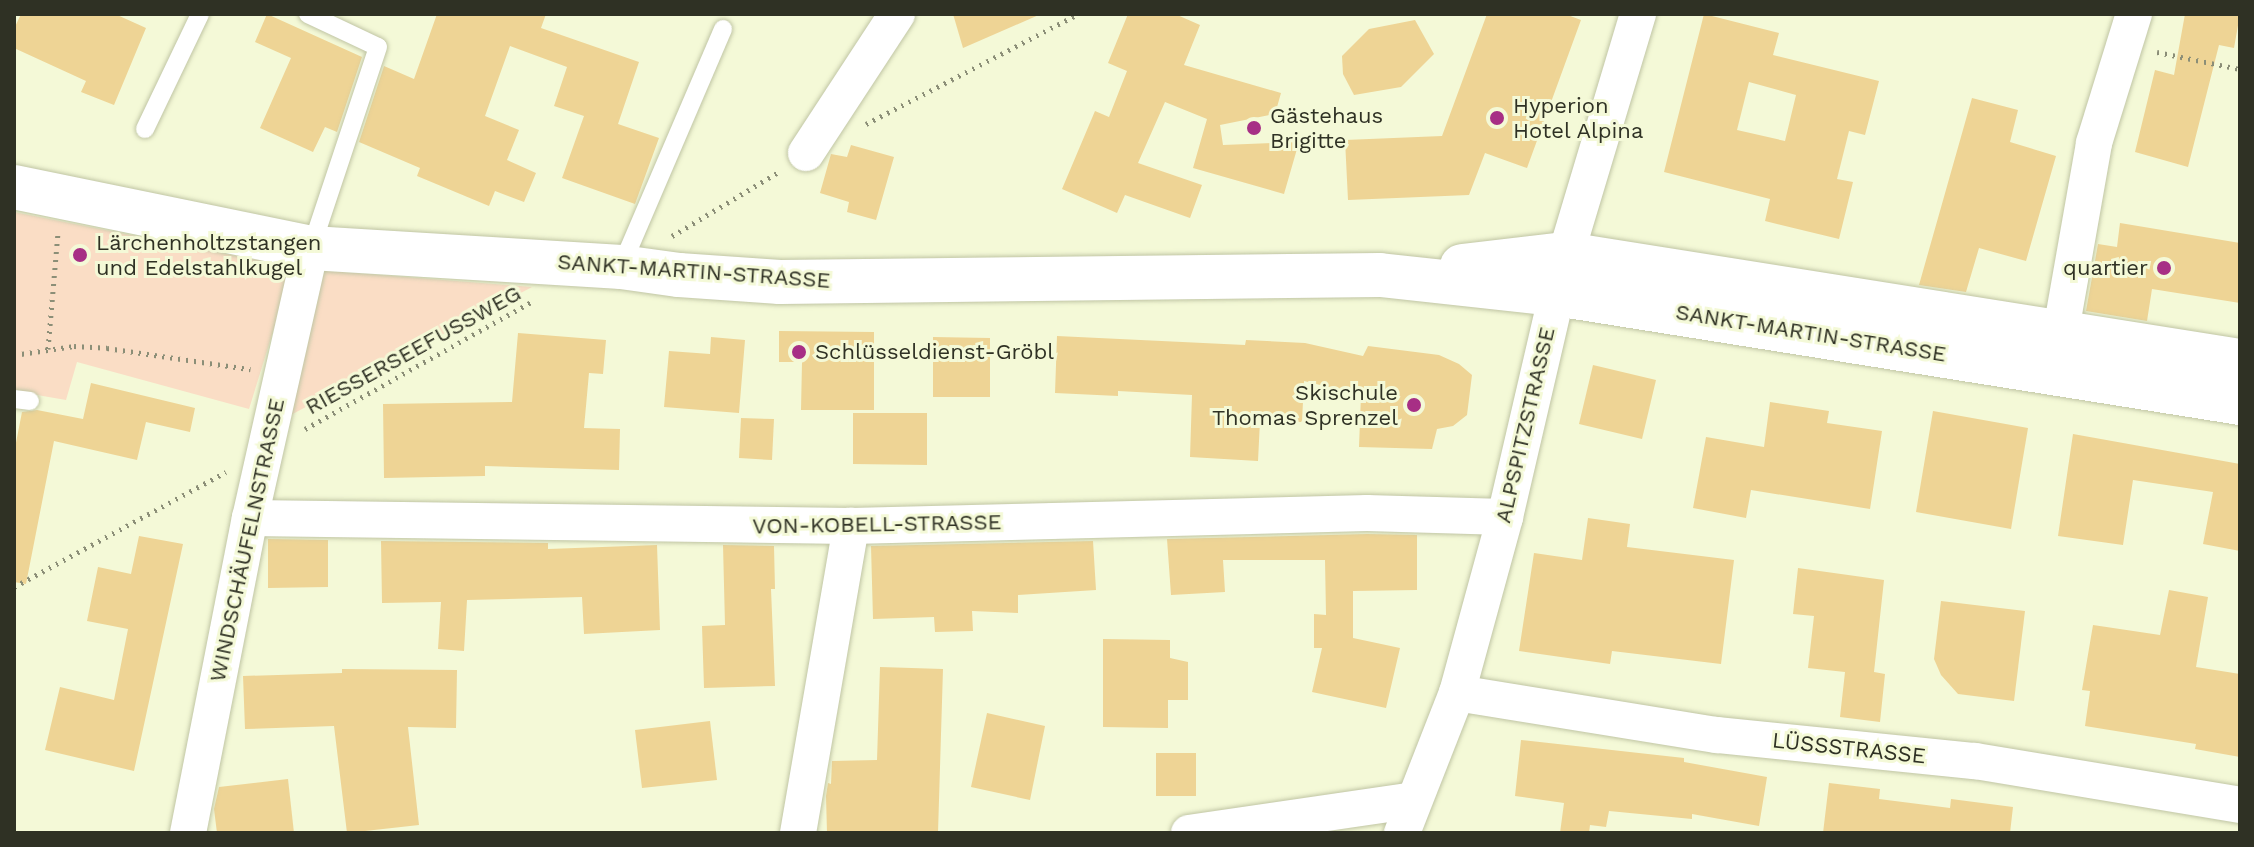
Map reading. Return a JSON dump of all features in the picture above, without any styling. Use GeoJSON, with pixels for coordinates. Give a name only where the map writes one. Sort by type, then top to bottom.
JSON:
{"type":"FeatureCollection","features":[{"type":"Feature","properties":{"kind":"main road","name":"SANKT-MARTIN-STRASSE"},"geometry":{"type":"LineString","coordinates":[[14,187],[311,248],[621,267],[679,275],[780,282],[1561,274],[2058,352],[2240,361]]}},
{"type":"Feature","properties":{"kind":"main road","name":"SANKT-MARTIN-STRASSE"},"geometry":{"type":"LineString","coordinates":[[2058,352],[2240,403]]}},
{"type":"Feature","properties":{"kind":"street"},"geometry":{"type":"LineString","coordinates":[[806,153],[897,14]]}},
{"type":"Feature","properties":{"kind":"street","name":"ALPSPITZSTRASSE"},"geometry":{"type":"LineString","coordinates":[[1408,816],[1457,693],[1505,517],[1561,274],[1638,14]]}},
{"type":"Feature","properties":{"kind":"street"},"geometry":{"type":"LineString","coordinates":[[2058,352],[2094,143],[2130,28]]}},
{"type":"Feature","properties":{"kind":"street","name":"WINDSCHÄUFELNSTRASSE"},"geometry":{"type":"LineString","coordinates":[[188,833],[250,518],[311,248]]}},
{"type":"Feature","properties":{"kind":"street","name":"VON-KOBELL-STRASSE"},"geometry":{"type":"LineString","coordinates":[[250,518],[851,526],[1367,513],[1505,517]]}},
{"type":"Feature","properties":{"kind":"street"},"geometry":{"type":"LineString","coordinates":[[798,833],[851,526]]}},
{"type":"Feature","properties":{"kind":"street","name":"LÜSSSTRASSE"},"geometry":{"type":"LineString","coordinates":[[1457,693],[1717,735],[1975,761],[2240,805]]}},
{"type":"Feature","properties":{"kind":"street"},"geometry":{"type":"LineString","coordinates":[[1189,833],[1408,816]]}},
{"type":"Feature","properties":{"kind":"lane"},"geometry":{"type":"LineString","coordinates":[[145,129],[200,14]]}},
{"type":"Feature","properties":{"kind":"lane"},"geometry":{"type":"LineString","coordinates":[[308,14],[378,47],[311,248]]}},
{"type":"Feature","properties":{"kind":"lane"},"geometry":{"type":"LineString","coordinates":[[621,267],[723,29]]}},
{"type":"Feature","properties":{"kind":"path"},"geometry":{"type":"LineString","coordinates":[[2130,28],[2186,60],[2240,69]]}},
{"type":"Feature","properties":{"kind":"path"},"geometry":{"type":"LineString","coordinates":[[48,349],[61,199]]}},
{"type":"Feature","properties":{"kind":"path","name":"RIESSERSEEFUSSWEG"},"geometry":{"type":"LineString","coordinates":[[14,587],[538,299]]}},
{"type":"Feature","properties":{"kind":"path"},"geometry":{"type":"LineString","coordinates":[[14,355],[74,346],[146,352],[282,376]]}},
{"type":"Feature","properties":{"kind":"shaded area"},"geometry":{"type":"Polygon","coordinates":[[[14,212],[293,267],[249,409],[77,362],[66,400],[14,391],[14,212]]]}},
{"type":"Feature","properties":{"kind":"shaded area"},"geometry":{"type":"Polygon","coordinates":[[[317,270],[532,287],[287,417],[317,270]]]}},
{"type":"Feature","properties":{"kind":"building"},"geometry":{"type":"Polygon","coordinates":[[[21,14],[115,14],[146,28],[114,105],[81,92],[86,81],[14,48],[14,29],[21,14]]]}},
{"type":"Feature","properties":{"kind":"building"},"geometry":{"type":"Polygon","coordinates":[[[267,14],[362,57],[337,132],[325,127],[313,152],[260,128],[291,58],[255,42],[267,14]]]}},
{"type":"Feature","properties":{"kind":"building"},"geometry":{"type":"Polygon","coordinates":[[[437,14],[546,14],[541,28],[639,62],[618,124],[659,138],[635,204],[562,178],[584,116],[554,106],[567,67],[510,46],[485,116],[519,130],[507,160],[536,173],[524,202],[495,191],[489,206],[417,176],[420,168],[359,142],[384,66],[414,79],[437,14]]]}},
{"type":"Feature","properties":{"kind":"building"},"geometry":{"type":"Polygon","coordinates":[[[953,14],[1041,14],[963,48],[953,14]]]}},
{"type":"Feature","properties":{"kind":"building"},"geometry":{"type":"Polygon","coordinates":[[[1128,14],[1175,14],[1200,25],[1184,65],[1281,93],[1275,114],[1220,125],[1223,145],[1299,142],[1284,194],[1193,168],[1207,119],[1165,102],[1138,163],[1202,185],[1190,218],[1125,195],[1117,213],[1062,189],[1095,111],[1109,117],[1127,71],[1108,63],[1128,14]]]}},
{"type":"Feature","properties":{"kind":"building","name":"Hyperion Hotel Alpina"},"geometry":{"type":"Polygon","coordinates":[[[1487,14],[1565,14],[1581,20],[1527,168],[1485,153],[1469,195],[1348,200],[1345,140],[1442,136],[1487,14]]]}},
{"type":"Feature","properties":{"kind":"building"},"geometry":{"type":"Polygon","coordinates":[[[1704,14],[1779,33],[1773,55],[1879,81],[1865,135],[1849,131],[1837,179],[1853,182],[1839,239],[1765,221],[1770,199],[1664,172],[1704,14]],[[1749,82],[1737,130],[1785,141],[1796,95],[1749,82]]]}},
{"type":"Feature","properties":{"kind":"building"},"geometry":{"type":"Polygon","coordinates":[[[2185,14],[2240,14],[2234,48],[2219,45],[2188,167],[2135,152],[2155,70],[2174,75],[2185,14]]]}},
{"type":"Feature","properties":{"kind":"building"},"geometry":{"type":"Polygon","coordinates":[[[1415,20],[1434,54],[1401,87],[1354,95],[1343,74],[1342,56],[1369,29],[1415,20]]]}},
{"type":"Feature","properties":{"kind":"building"},"geometry":{"type":"Polygon","coordinates":[[[1972,98],[2018,110],[2010,142],[2056,156],[2026,261],[1979,248],[1966,292],[1919,285],[1972,98]]]}},
{"type":"Feature","properties":{"kind":"building"},"geometry":{"type":"Polygon","coordinates":[[[851,145],[894,157],[876,220],[847,212],[849,202],[820,193],[831,154],[847,157],[851,145]]]}},
{"type":"Feature","properties":{"kind":"building","name":"quartier"},"geometry":{"type":"Polygon","coordinates":[[[2120,223],[2240,243],[2240,303],[2152,289],[2147,321],[2086,311],[2098,244],[2117,247],[2120,223]]]}},
{"type":"Feature","properties":{"kind":"building"},"geometry":{"type":"Polygon","coordinates":[[[779,331],[874,332],[874,410],[801,410],[802,362],[779,362],[779,331]]]}},
{"type":"Feature","properties":{"kind":"building"},"geometry":{"type":"Polygon","coordinates":[[[518,333],[606,340],[603,374],[589,373],[584,428],[620,429],[619,470],[485,466],[485,476],[384,478],[383,404],[512,402],[518,333]]]}},
{"type":"Feature","properties":{"kind":"building"},"geometry":{"type":"Polygon","coordinates":[[[1057,336],[1245,345],[1246,340],[1305,343],[1363,356],[1368,346],[1439,355],[1459,364],[1472,375],[1467,415],[1453,426],[1437,429],[1432,449],[1359,447],[1361,395],[1304,381],[1302,422],[1260,421],[1258,461],[1190,457],[1192,395],[1118,391],[1118,396],[1055,393],[1057,336]]]}},
{"type":"Feature","properties":{"kind":"building"},"geometry":{"type":"Polygon","coordinates":[[[711,337],[745,340],[739,413],[664,407],[669,351],[710,354],[711,337]]]}},
{"type":"Feature","properties":{"kind":"building"},"geometry":{"type":"Polygon","coordinates":[[[933,337],[990,338],[990,397],[933,397],[933,337]]]}},
{"type":"Feature","properties":{"kind":"building"},"geometry":{"type":"Polygon","coordinates":[[[1593,365],[1656,380],[1642,439],[1579,424],[1593,365]]]}},
{"type":"Feature","properties":{"kind":"building"},"geometry":{"type":"Polygon","coordinates":[[[91,383],[195,408],[190,432],[146,422],[137,460],[54,441],[26,584],[14,582],[14,453],[22,412],[37,410],[83,419],[91,383]]]}},
{"type":"Feature","properties":{"kind":"building"},"geometry":{"type":"Polygon","coordinates":[[[1770,402],[1829,411],[1827,423],[1882,431],[1870,509],[1751,490],[1746,518],[1693,508],[1706,437],[1764,447],[1770,402]]]}},
{"type":"Feature","properties":{"kind":"building"},"geometry":{"type":"Polygon","coordinates":[[[1933,411],[2028,428],[2011,529],[1916,512],[1933,411]]]}},
{"type":"Feature","properties":{"kind":"building"},"geometry":{"type":"Polygon","coordinates":[[[853,413],[927,413],[927,465],[853,464],[853,413]]]}},
{"type":"Feature","properties":{"kind":"building"},"geometry":{"type":"Polygon","coordinates":[[[741,418],[774,419],[772,460],[739,458],[741,418]]]}},
{"type":"Feature","properties":{"kind":"building"},"geometry":{"type":"Polygon","coordinates":[[[2073,434],[2240,464],[2240,551],[2203,544],[2213,492],[2133,480],[2123,545],[2058,536],[2073,434]]]}},
{"type":"Feature","properties":{"kind":"building"},"geometry":{"type":"Polygon","coordinates":[[[1588,518],[1630,524],[1627,547],[1734,560],[1721,664],[1612,651],[1610,664],[1519,651],[1534,553],[1582,560],[1588,518]]]}},
{"type":"Feature","properties":{"kind":"building"},"geometry":{"type":"Polygon","coordinates":[[[1417,535],[1417,590],[1353,591],[1353,638],[1400,648],[1386,708],[1312,692],[1322,648],[1314,648],[1314,614],[1326,615],[1325,560],[1223,560],[1225,592],[1171,595],[1167,539],[1417,535]]]}},
{"type":"Feature","properties":{"kind":"building"},"geometry":{"type":"Polygon","coordinates":[[[139,536],[183,544],[134,771],[45,750],[60,687],[114,700],[128,629],[87,621],[98,567],[131,574],[139,536]]]}},
{"type":"Feature","properties":{"kind":"building"},"geometry":{"type":"Polygon","coordinates":[[[268,539],[328,540],[328,587],[268,588],[268,539]]]}},
{"type":"Feature","properties":{"kind":"building"},"geometry":{"type":"Polygon","coordinates":[[[381,541],[548,543],[548,549],[657,545],[660,630],[584,634],[582,597],[467,600],[464,651],[438,649],[441,602],[382,603],[381,541]]]}},
{"type":"Feature","properties":{"kind":"building"},"geometry":{"type":"Polygon","coordinates":[[[1093,541],[1096,590],[1018,595],[1018,613],[972,611],[973,631],[935,632],[934,617],[873,619],[871,546],[1093,541]]]}},
{"type":"Feature","properties":{"kind":"building"},"geometry":{"type":"Polygon","coordinates":[[[723,545],[774,546],[775,589],[771,589],[775,686],[704,688],[702,626],[725,625],[723,545]]]}},
{"type":"Feature","properties":{"kind":"building"},"geometry":{"type":"Polygon","coordinates":[[[1798,568],[1884,580],[1874,672],[1885,674],[1880,722],[1840,717],[1845,672],[1808,668],[1814,616],[1793,614],[1798,568]]]}},
{"type":"Feature","properties":{"kind":"building"},"geometry":{"type":"Polygon","coordinates":[[[2169,590],[2208,597],[2196,667],[2240,674],[2240,757],[2195,749],[2196,744],[2085,726],[2090,691],[2082,690],[2093,625],[2160,635],[2169,590]]]}},
{"type":"Feature","properties":{"kind":"building"},"geometry":{"type":"Polygon","coordinates":[[[1941,601],[2025,611],[2014,701],[1958,694],[1941,675],[1934,659],[1941,601]]]}},
{"type":"Feature","properties":{"kind":"building"},"geometry":{"type":"Polygon","coordinates":[[[1103,639],[1170,640],[1170,658],[1188,662],[1188,700],[1168,700],[1168,728],[1103,727],[1103,639]]]}},
{"type":"Feature","properties":{"kind":"building"},"geometry":{"type":"Polygon","coordinates":[[[880,667],[943,669],[938,833],[827,833],[826,796],[828,783],[831,784],[832,761],[877,760],[880,667]]]}},
{"type":"Feature","properties":{"kind":"building"},"geometry":{"type":"Polygon","coordinates":[[[342,669],[457,670],[456,728],[408,727],[419,825],[347,833],[334,726],[245,729],[243,676],[342,673],[342,669]]]}},
{"type":"Feature","properties":{"kind":"building"},"geometry":{"type":"Polygon","coordinates":[[[987,713],[1045,726],[1030,800],[971,787],[987,713]]]}},
{"type":"Feature","properties":{"kind":"building"},"geometry":{"type":"Polygon","coordinates":[[[710,721],[717,780],[642,788],[635,730],[710,721]]]}},
{"type":"Feature","properties":{"kind":"building"},"geometry":{"type":"Polygon","coordinates":[[[1521,740],[1684,758],[1684,762],[1767,777],[1759,826],[1692,814],[1692,819],[1609,811],[1606,827],[1590,825],[1589,833],[1560,833],[1564,803],[1515,796],[1521,740]]]}},
{"type":"Feature","properties":{"kind":"building"},"geometry":{"type":"Polygon","coordinates":[[[1156,753],[1196,753],[1196,796],[1156,796],[1156,753]]]}},
{"type":"Feature","properties":{"kind":"building"},"geometry":{"type":"Polygon","coordinates":[[[288,779],[294,833],[217,833],[214,809],[219,787],[288,779]]]}},
{"type":"Feature","properties":{"kind":"building"},"geometry":{"type":"Polygon","coordinates":[[[1829,783],[1880,789],[1879,799],[1950,808],[1951,799],[2013,807],[2010,833],[1823,833],[1829,783]]]}},
{"type":"Feature","properties":{"kind":"place","name":"Hyperion Hotel Alpina"},"geometry":{"type":"Point","coordinates":[1497,118]}},
{"type":"Feature","properties":{"kind":"place","name":"Gästehaus Brigitte"},"geometry":{"type":"Point","coordinates":[1254,128]}},
{"type":"Feature","properties":{"kind":"place","name":"Lärchenholtzstangen und Edelstahlkugel"},"geometry":{"type":"Point","coordinates":[80,255]}},
{"type":"Feature","properties":{"kind":"place","name":"quartier"},"geometry":{"type":"Point","coordinates":[2164,268]}},
{"type":"Feature","properties":{"kind":"place","name":"Schlüsseldienst-Gröbl"},"geometry":{"type":"Point","coordinates":[799,352]}},
{"type":"Feature","properties":{"kind":"place","name":"Skischule Thomas Sprenzel"},"geometry":{"type":"Point","coordinates":[1414,405]}}]}
